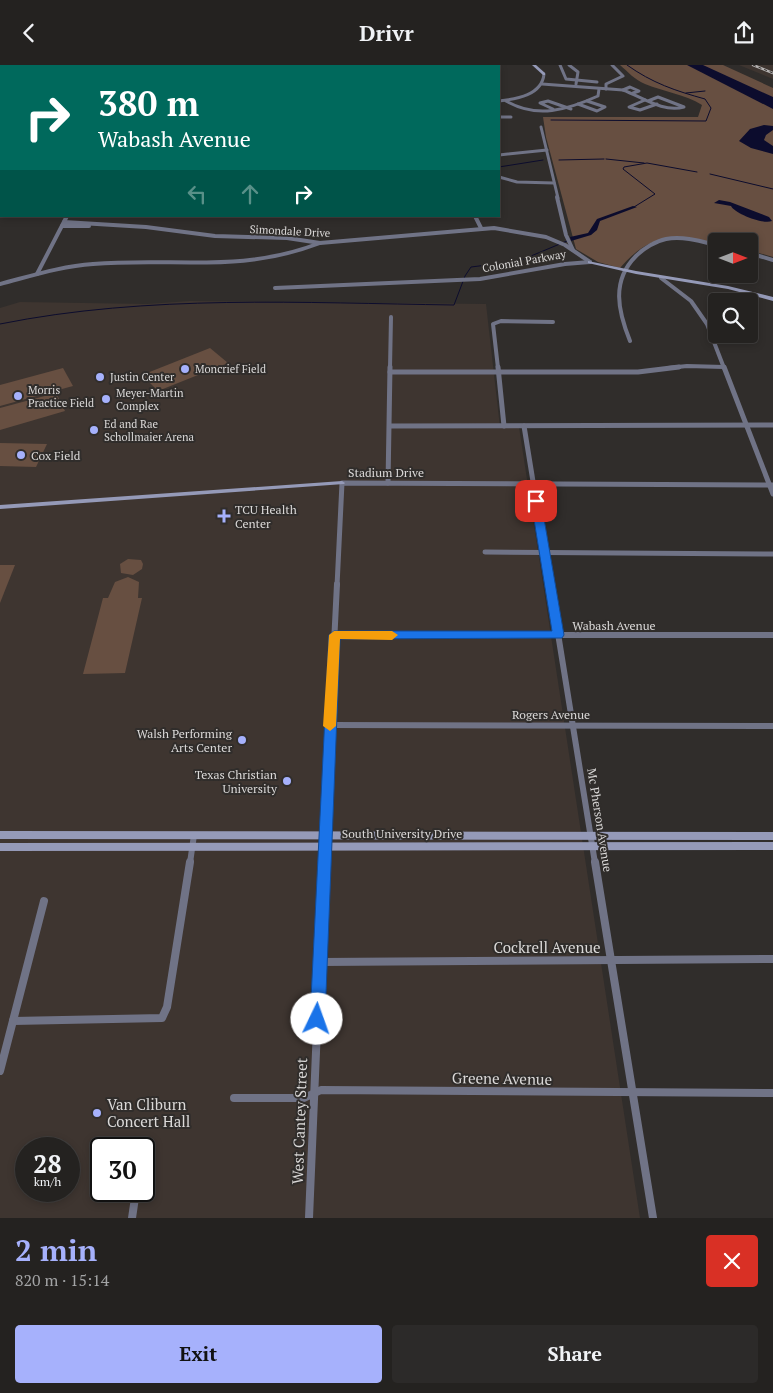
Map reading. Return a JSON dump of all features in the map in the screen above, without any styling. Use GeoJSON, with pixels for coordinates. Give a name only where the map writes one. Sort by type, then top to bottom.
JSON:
{"type":"FeatureCollection","features":[{"type":"Feature","properties":{"kind":"main road"},"geometry":{"type":"LineString","coordinates":[[534,65],[544,74]]}},
{"type":"Feature","properties":{"kind":"main road"},"geometry":{"type":"LineString","coordinates":[[542,65],[546,71],[544,74]]}},
{"type":"Feature","properties":{"kind":"main road","name":"Colonial Parkway"},"geometry":{"type":"LineString","coordinates":[[590,262],[622,271],[733,290],[773,299]]}},
{"type":"Feature","properties":{"kind":"main road","name":"Stadium Drive"},"geometry":{"type":"LineString","coordinates":[[0,507],[342,483]]}},
{"type":"Feature","properties":{"kind":"main road","name":"South University Drive"},"geometry":{"type":"LineString","coordinates":[[0,835],[194,835],[325,840],[591,841],[773,846]]}},
{"type":"Feature","properties":{"kind":"main road","name":"South University Drive"},"geometry":{"type":"LineString","coordinates":[[591,841],[773,836]]}},
{"type":"Feature","properties":{"kind":"main road","name":"South University Drive"},"geometry":{"type":"LineString","coordinates":[[0,847],[192,847],[325,840]]}},
{"type":"Feature","properties":{"kind":"street"},"geometry":{"type":"LineString","coordinates":[[560,65],[566,73],[566,79],[597,82]]}},
{"type":"Feature","properties":{"kind":"street"},"geometry":{"type":"LineString","coordinates":[[569,65],[577,70],[578,81],[573,88]]}},
{"type":"Feature","properties":{"kind":"street"},"geometry":{"type":"LineString","coordinates":[[606,89],[606,84],[623,77],[612,65]]}},
{"type":"Feature","properties":{"kind":"street"},"geometry":{"type":"LineString","coordinates":[[500,101],[506,101],[530,93],[542,84],[544,74]]}},
{"type":"Feature","properties":{"kind":"street"},"geometry":{"type":"LineString","coordinates":[[542,84],[573,88],[623,90],[633,93],[647,100],[657,104],[675,110],[684,107],[658,97],[647,100],[629,107],[640,111],[657,104]]}},
{"type":"Feature","properties":{"kind":"street"},"geometry":{"type":"LineString","coordinates":[[623,90],[630,87],[639,91],[633,93]]}},
{"type":"Feature","properties":{"kind":"street"},"geometry":{"type":"LineString","coordinates":[[581,88],[598,95]]}},
{"type":"Feature","properties":{"kind":"street"},"geometry":{"type":"LineString","coordinates":[[598,95],[599,89]]}},
{"type":"Feature","properties":{"kind":"street"},"geometry":{"type":"LineString","coordinates":[[506,101],[528,110],[557,110],[571,109],[598,95]]}},
{"type":"Feature","properties":{"kind":"street"},"geometry":{"type":"LineString","coordinates":[[557,110],[540,103],[548,101],[571,109]]}},
{"type":"Feature","properties":{"kind":"street"},"geometry":{"type":"LineString","coordinates":[[578,105],[597,111],[605,107],[587,101]]}},
{"type":"Feature","properties":{"kind":"street"},"geometry":{"type":"LineString","coordinates":[[500,117],[511,117]]}},
{"type":"Feature","properties":{"kind":"street"},"geometry":{"type":"LineString","coordinates":[[541,127],[568,240],[574,251]]}},
{"type":"Feature","properties":{"kind":"street"},"geometry":{"type":"LineString","coordinates":[[500,154],[547,150]]}},
{"type":"Feature","properties":{"kind":"street"},"geometry":{"type":"LineString","coordinates":[[500,177],[517,182],[554,183]]}},
{"type":"Feature","properties":{"kind":"street"},"geometry":{"type":"LineString","coordinates":[[37,274],[66,217]]}},
{"type":"Feature","properties":{"kind":"street"},"geometry":{"type":"LineString","coordinates":[[476,217],[481,228]]}},
{"type":"Feature","properties":{"kind":"street","name":"Simondale Drive"},"geometry":{"type":"LineString","coordinates":[[64,222],[146,227],[215,236],[295,238],[320,243],[481,228],[522,231],[558,243],[590,262]]}},
{"type":"Feature","properties":{"kind":"street","name":"Simondale Drive"},"geometry":{"type":"LineString","coordinates":[[62,226],[101,225]]}},
{"type":"Feature","properties":{"kind":"street"},"geometry":{"type":"LineString","coordinates":[[630,341],[624,328],[619,302],[618,289],[622,271],[643,250],[661,241],[676,239],[708,244]]}},
{"type":"Feature","properties":{"kind":"street"},"geometry":{"type":"LineString","coordinates":[[0,284],[69,266],[99,263],[243,261],[297,254],[320,243]]}},
{"type":"Feature","properties":{"kind":"street"},"geometry":{"type":"LineString","coordinates":[[758,256],[773,260]]}},
{"type":"Feature","properties":{"kind":"street","name":"Colonial Parkway"},"geometry":{"type":"LineString","coordinates":[[276,287],[467,280],[501,277],[565,264],[590,262]]}},
{"type":"Feature","properties":{"kind":"street"},"geometry":{"type":"LineString","coordinates":[[661,278],[685,295],[699,309],[707,324],[773,494]]}},
{"type":"Feature","properties":{"kind":"street"},"geometry":{"type":"LineString","coordinates":[[388,483],[391,317]]}},
{"type":"Feature","properties":{"kind":"street"},"geometry":{"type":"LineString","coordinates":[[504,426],[494,322],[553,322]]}},
{"type":"Feature","properties":{"kind":"street"},"geometry":{"type":"LineString","coordinates":[[390,372],[638,372],[686,366],[724,367]]}},
{"type":"Feature","properties":{"kind":"street"},"geometry":{"type":"LineString","coordinates":[[390,426],[773,425]]}},
{"type":"Feature","properties":{"kind":"street","name":"Mc Pherson Avenue"},"geometry":{"type":"LineString","coordinates":[[524,426],[653,1218]]}},
{"type":"Feature","properties":{"kind":"street","name":"Stadium Drive"},"geometry":{"type":"LineString","coordinates":[[342,483],[771,485]]}},
{"type":"Feature","properties":{"kind":"street","name":"West Cantey Street"},"geometry":{"type":"LineString","coordinates":[[309,1218],[342,483]]}},
{"type":"Feature","properties":{"kind":"street"},"geometry":{"type":"LineString","coordinates":[[485,552],[773,554]]}},
{"type":"Feature","properties":{"kind":"street","name":"Wabash Avenue"},"geometry":{"type":"LineString","coordinates":[[334,635],[773,635]]}},
{"type":"Feature","properties":{"kind":"street","name":"Rogers Avenue"},"geometry":{"type":"LineString","coordinates":[[330,725],[773,726]]}},
{"type":"Feature","properties":{"kind":"street"},"geometry":{"type":"LineString","coordinates":[[13,1021],[159,1019],[164,1016],[194,835]]}},
{"type":"Feature","properties":{"kind":"street"},"geometry":{"type":"LineString","coordinates":[[0,1071],[44,901]]}},
{"type":"Feature","properties":{"kind":"street","name":"Cockrell Avenue"},"geometry":{"type":"LineString","coordinates":[[320,962],[773,959]]}},
{"type":"Feature","properties":{"kind":"street","name":"Greene Avenue"},"geometry":{"type":"LineString","coordinates":[[234,1098],[304,1098],[321,1090],[773,1093]]}},
{"type":"Feature","properties":{"kind":"street"},"geometry":{"type":"LineString","coordinates":[[132,1218],[134,1202]]}},
{"type":"Feature","properties":{"kind":"shaded area"},"geometry":{"type":"Polygon","coordinates":[[[620,65],[723,65],[773,88],[773,257],[758,253],[758,233],[708,233],[708,242],[687,239],[664,239],[643,247],[620,268],[598,262],[576,249],[546,137],[543,117],[698,117],[702,105],[689,98],[652,87],[632,76],[620,65]]]}},
{"type":"Feature","properties":{"kind":"shaded area"},"geometry":{"type":"Polygon","coordinates":[[[687,65],[703,65],[773,97],[773,109],[687,65]]]}},
{"type":"Feature","properties":{"kind":"shaded area"},"geometry":{"type":"Polygon","coordinates":[[[739,65],[773,65],[773,79],[739,65]]]}},
{"type":"Feature","properties":{"kind":"shaded area"},"geometry":{"type":"Polygon","coordinates":[[[764,125],[773,126],[773,130],[766,135],[764,140],[773,146],[773,154],[751,148],[739,141],[750,129],[764,125]]]}},
{"type":"Feature","properties":{"kind":"shaded area"},"geometry":{"type":"Polygon","coordinates":[[[719,200],[730,202],[769,217],[772,221],[768,222],[749,218],[737,212],[731,206],[714,203],[719,200]]]}},
{"type":"Feature","properties":{"kind":"shaded area"},"geometry":{"type":"Polygon","coordinates":[[[633,206],[637,207],[600,221],[597,230],[591,235],[571,241],[570,237],[588,233],[597,219],[633,206]]]}},
{"type":"Feature","properties":{"kind":"shaded area","name":"Texas Christian University"},"geometry":{"type":"Polygon","coordinates":[[[190,301],[486,304],[500,427],[519,427],[640,1218],[0,1218],[0,308],[20,302],[147,304],[190,301]]]}},
{"type":"Feature","properties":{"kind":"shaded area","name":"Moncrief Field"},"geometry":{"type":"Polygon","coordinates":[[[210,348],[228,363],[158,391],[142,375],[210,348]]]}},
{"type":"Feature","properties":{"kind":"shaded area","name":"Morris Practice Field"},"geometry":{"type":"Polygon","coordinates":[[[63,368],[73,386],[0,406],[0,385],[63,368]]]}},
{"type":"Feature","properties":{"kind":"shaded area","name":"Morris Practice Field"},"geometry":{"type":"Polygon","coordinates":[[[56,393],[65,411],[0,430],[0,408],[56,393]]]}},
{"type":"Feature","properties":{"kind":"shaded area","name":"Cox Field"},"geometry":{"type":"Polygon","coordinates":[[[0,443],[47,444],[36,467],[0,466],[0,443]]]}},
{"type":"Feature","properties":{"kind":"shaded area"},"geometry":{"type":"Polygon","coordinates":[[[128,559],[141,560],[143,564],[142,569],[133,575],[121,573],[120,564],[128,559]]]}},
{"type":"Feature","properties":{"kind":"shaded area"},"geometry":{"type":"Polygon","coordinates":[[[0,565],[15,565],[0,603],[0,565]]]}},
{"type":"Feature","properties":{"kind":"shaded area"},"geometry":{"type":"Polygon","coordinates":[[[128,577],[139,582],[138,598],[142,598],[125,673],[83,674],[103,598],[108,598],[115,582],[128,577]]]}},
{"type":"Feature","properties":{"kind":"waterway"},"geometry":{"type":"LineString","coordinates":[[551,120],[706,121],[711,108],[705,99],[664,86],[627,65]]}},
{"type":"Feature","properties":{"kind":"waterway"},"geometry":{"type":"LineString","coordinates":[[686,93],[705,91]]}},
{"type":"Feature","properties":{"kind":"waterway"},"geometry":{"type":"LineString","coordinates":[[559,160],[604,159]]}},
{"type":"Feature","properties":{"kind":"waterway"},"geometry":{"type":"LineString","coordinates":[[606,159],[644,163]]}},
{"type":"Feature","properties":{"kind":"waterway"},"geometry":{"type":"LineString","coordinates":[[500,167],[543,160]]}},
{"type":"Feature","properties":{"kind":"waterway"},"geometry":{"type":"LineString","coordinates":[[634,207],[655,194],[623,169],[624,167],[647,163],[697,172]]}},
{"type":"Feature","properties":{"kind":"waterway"},"geometry":{"type":"LineString","coordinates":[[710,174],[773,189]]}},
{"type":"Feature","properties":{"kind":"waterway"},"geometry":{"type":"LineString","coordinates":[[0,324],[56,314],[169,304],[283,302],[454,305],[465,276],[471,267],[519,261],[567,241]]}},
{"type":"Feature","properties":{"kind":"railway"},"geometry":{"type":"LineString","coordinates":[[753,65],[773,73]]}},
{"type":"Feature","properties":{"kind":"slow traffic"},"geometry":{"type":"LineString","coordinates":[[330,726],[334,635],[392,635]]}},
{"type":"Feature","properties":{"kind":"place","name":"Moncrief Field"},"geometry":{"type":"Point","coordinates":[185,369]}},
{"type":"Feature","properties":{"kind":"place","name":"Justin Center"},"geometry":{"type":"Point","coordinates":[100,377]}},
{"type":"Feature","properties":{"kind":"place","name":"Morris Practice Field"},"geometry":{"type":"Point","coordinates":[18,396]}},
{"type":"Feature","properties":{"kind":"place","name":"Meyer-Martin Complex"},"geometry":{"type":"Point","coordinates":[106,399]}},
{"type":"Feature","properties":{"kind":"place","name":"Ed and Rae Schollmaier Arena"},"geometry":{"type":"Point","coordinates":[94,430]}},
{"type":"Feature","properties":{"kind":"place","name":"Cox Field"},"geometry":{"type":"Point","coordinates":[21,455]}},
{"type":"Feature","properties":{"kind":"place","name":"TCU Health Center"},"geometry":{"type":"Point","coordinates":[224,516]}},
{"type":"Feature","properties":{"kind":"place","name":"Walsh Performing Arts Center"},"geometry":{"type":"Point","coordinates":[242,740]}},
{"type":"Feature","properties":{"kind":"place","name":"Texas Christian University"},"geometry":{"type":"Point","coordinates":[287,781]}},
{"type":"Feature","properties":{"kind":"place","name":"Van Cliburn Concert Hall"},"geometry":{"type":"Point","coordinates":[97,1113]}},
{"type":"Feature","properties":{"kind":"route"},"geometry":{"type":"LineString","coordinates":[[317,1019],[325,857],[324,826],[334,635],[558,635],[536,501]]}}]}
